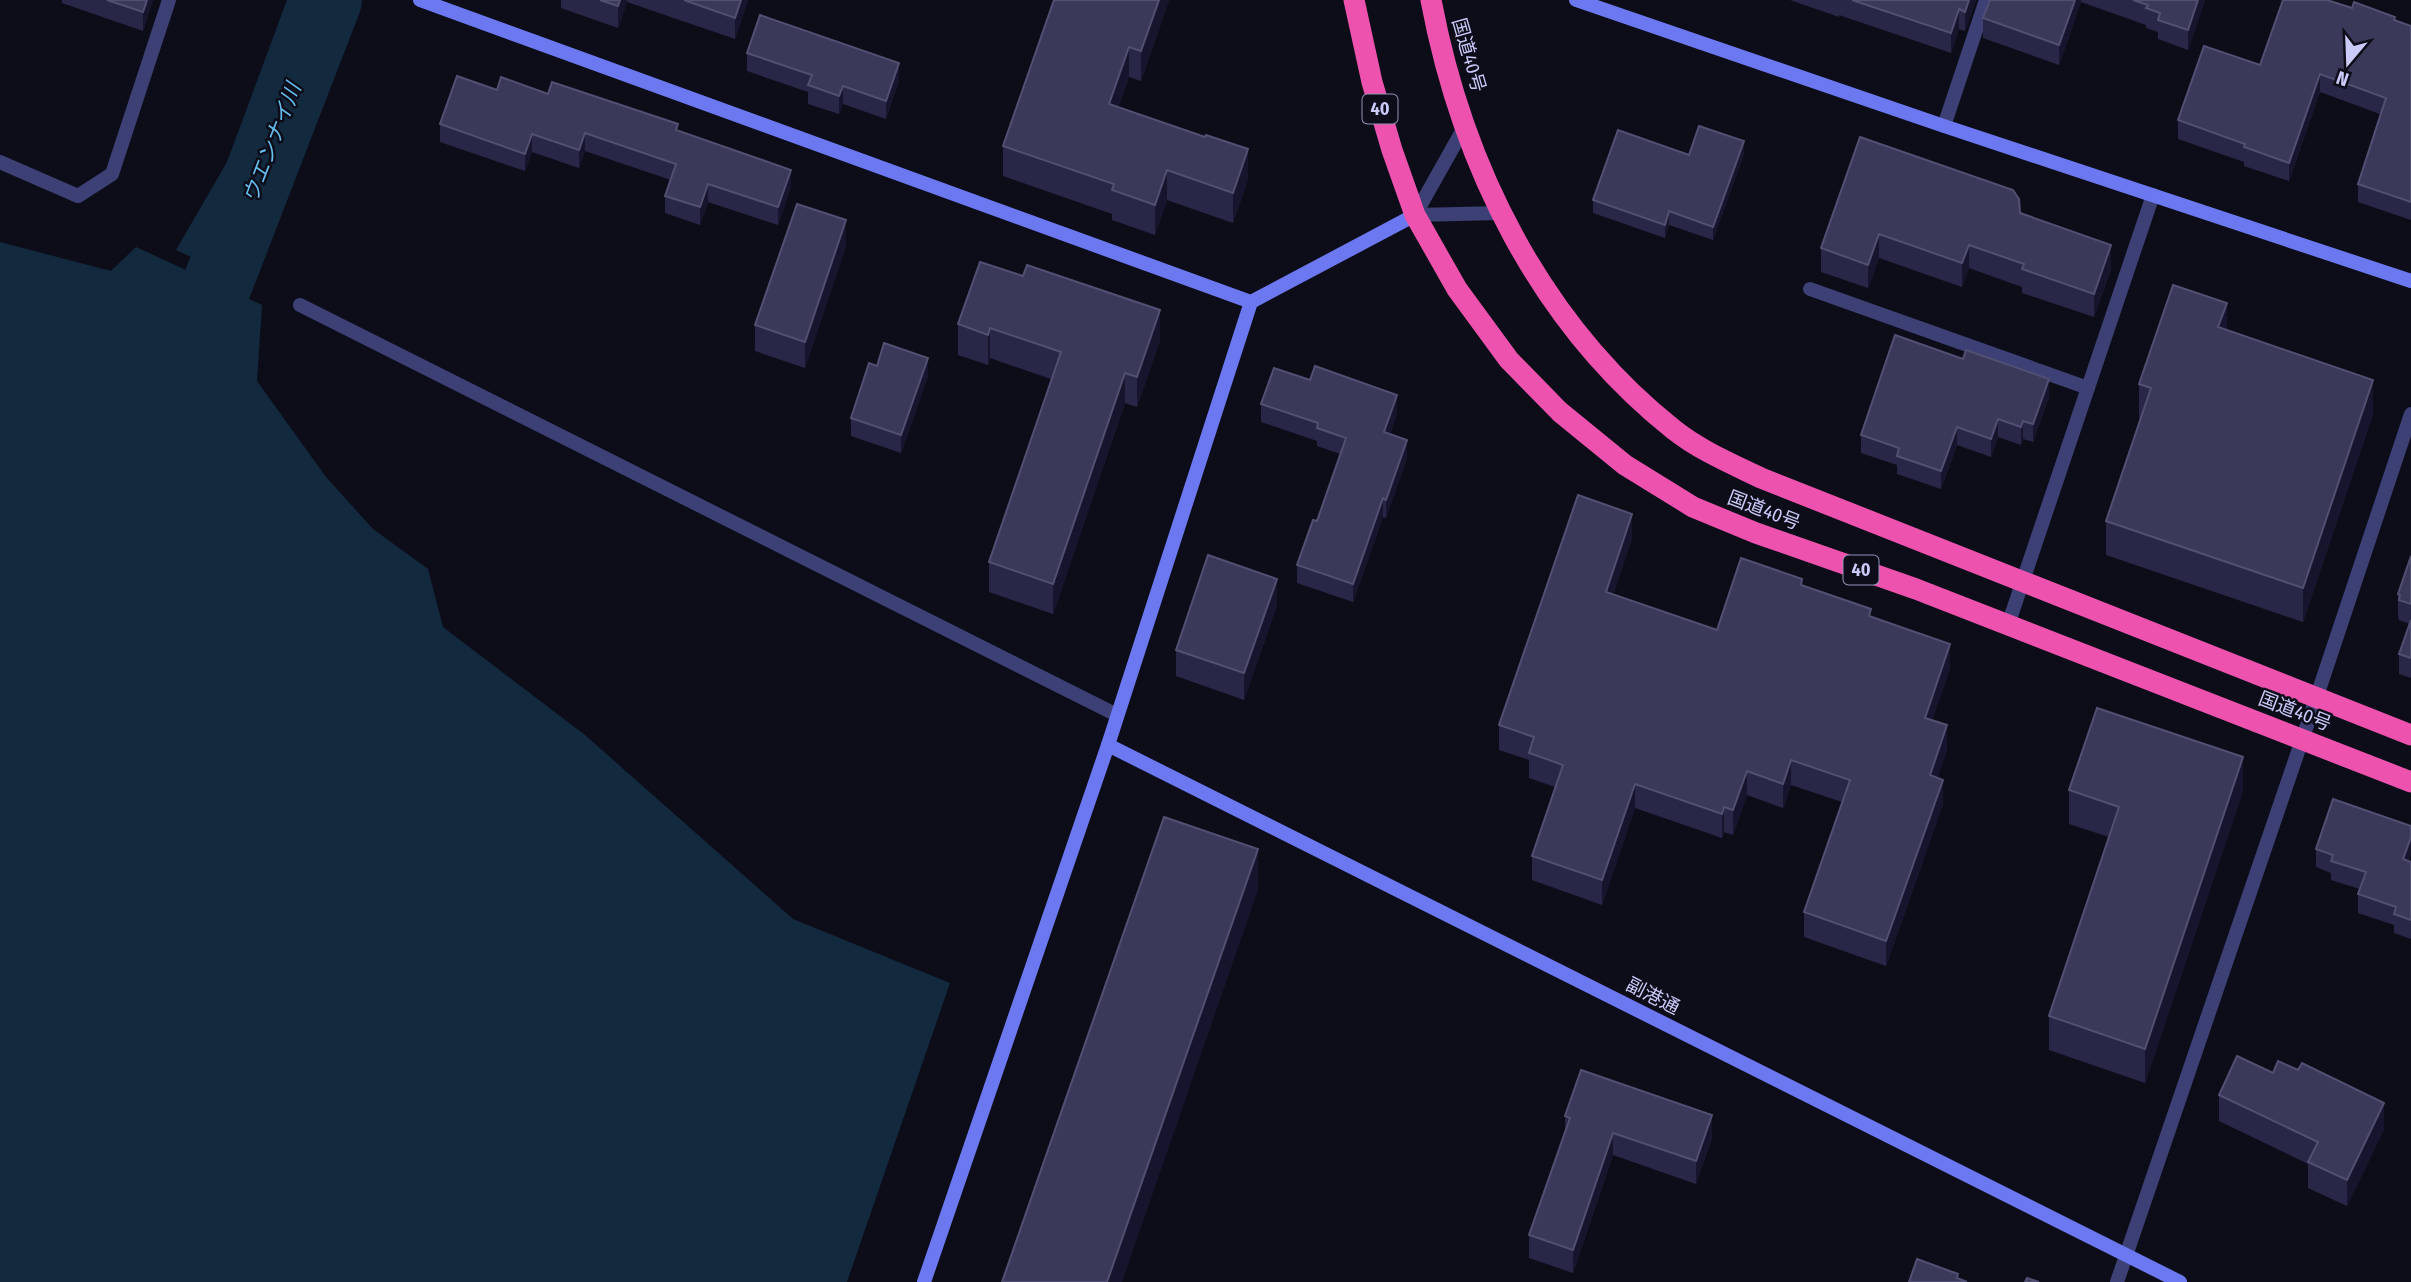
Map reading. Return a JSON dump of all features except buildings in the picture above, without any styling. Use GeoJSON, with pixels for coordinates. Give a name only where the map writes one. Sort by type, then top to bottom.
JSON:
{"type":"FeatureCollection","features":[{"type":"Feature","properties":{"kind":"highway","name":"国道40号"},"geometry":{"type":"LineString","coordinates":[[1353,0],[1375,93],[1392,150],[1416,215],[1457,289],[1509,360],[1560,412],[1625,464],[1693,507],[1756,533],[1916,589],[2411,782]]}},
{"type":"Feature","properties":{"kind":"highway","name":"国道40号"},"geometry":{"type":"LineString","coordinates":[[1431,0],[1444,58],[1484,180],[1528,263],[1576,332],[1640,400],[1675,431],[1723,460],[1761,478],[2411,735]]}},
{"type":"Feature","properties":{"kind":"street"},"geometry":{"type":"LineString","coordinates":[[0,162],[78,196],[112,174],[169,0]]}},
{"type":"Feature","properties":{"kind":"street"},"geometry":{"type":"LineString","coordinates":[[1576,0],[2411,281]]}},
{"type":"Feature","properties":{"kind":"street"},"geometry":{"type":"LineString","coordinates":[[1944,126],[1986,0]]}},
{"type":"Feature","properties":{"kind":"street"},"geometry":{"type":"LineString","coordinates":[[422,1],[1251,302]]}},
{"type":"Feature","properties":{"kind":"street"},"geometry":{"type":"LineString","coordinates":[[1416,215],[1465,126]]}},
{"type":"Feature","properties":{"kind":"street"},"geometry":{"type":"LineString","coordinates":[[2008,625],[2153,195]]}},
{"type":"Feature","properties":{"kind":"street"},"geometry":{"type":"LineString","coordinates":[[924,1282],[1108,745],[1251,302],[1416,215],[1500,213]]}},
{"type":"Feature","properties":{"kind":"street"},"geometry":{"type":"LineString","coordinates":[[1810,289],[2088,387]]}},
{"type":"Feature","properties":{"kind":"street"},"geometry":{"type":"LineString","coordinates":[[300,305],[1117,715]]}},
{"type":"Feature","properties":{"kind":"street"},"geometry":{"type":"LineString","coordinates":[[2117,1282],[2411,414]]}},
{"type":"Feature","properties":{"kind":"street","name":"副港通"},"geometry":{"type":"LineString","coordinates":[[1108,745],[2180,1282]]}},
{"type":"Feature","properties":{"kind":"water"},"geometry":{"type":"Polygon","coordinates":[[[287,0],[351,0],[242,280],[176,250],[227,162],[287,0]]]}},
{"type":"Feature","properties":{"kind":"water"},"geometry":{"type":"Polygon","coordinates":[[[0,242],[111,271],[136,247],[262,305],[257,381],[326,477],[373,529],[428,569],[443,627],[585,735],[793,919],[950,983],[847,1282],[0,1282],[0,242]]]}},
{"type":"Feature","properties":{"kind":"waterway","name":"ウエンナイ川"},"geometry":{"type":"LineString","coordinates":[[217,285],[327,0]]}}]}
